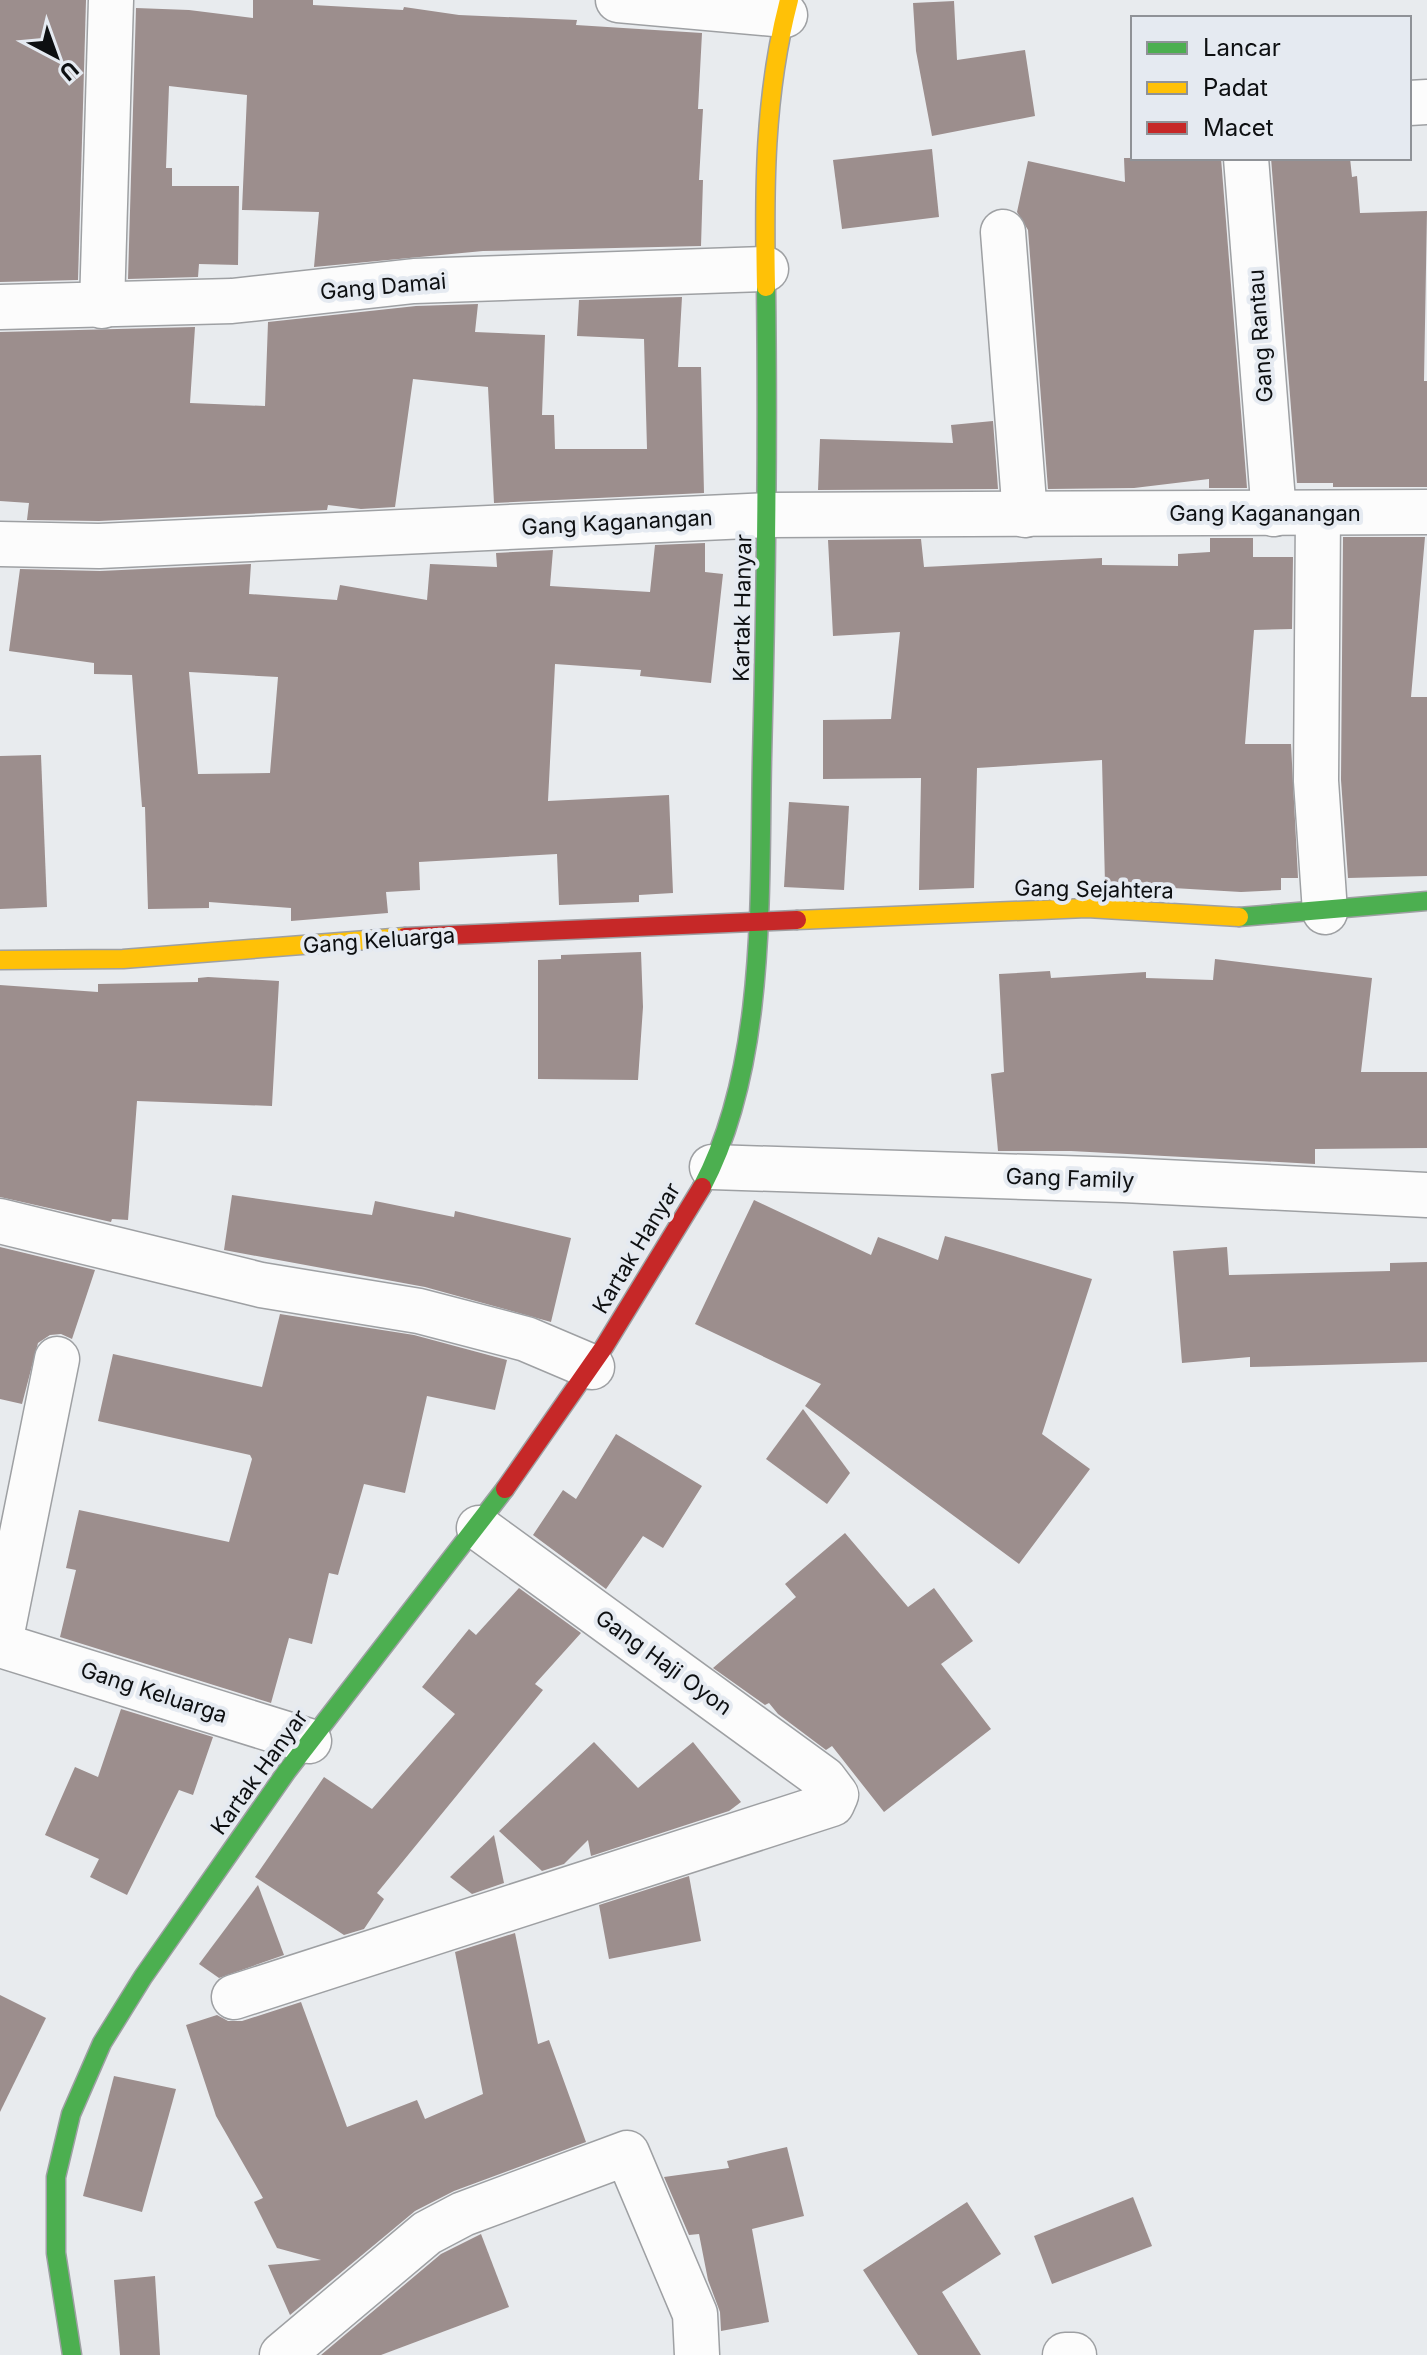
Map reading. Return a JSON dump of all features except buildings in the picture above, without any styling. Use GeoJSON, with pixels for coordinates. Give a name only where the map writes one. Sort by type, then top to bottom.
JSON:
{"type":"FeatureCollection","features":[{"type":"Feature","properties":{"kind":"street"},"geometry":{"type":"LineString","coordinates":[[102,306],[111,0]]}},
{"type":"Feature","properties":{"kind":"street"},"geometry":{"type":"LineString","coordinates":[[618,0],[787,8]]}},
{"type":"Feature","properties":{"kind":"street","name":"Kartak Hanyar"},"geometry":{"type":"LineString","coordinates":[[72,2355],[53,2242],[53,2192],[62,2144],[103,2042],[139,1984],[309,1741],[479,1528],[592,1367],[712,1167],[731,1104],[747,1023],[759,920],[768,515],[766,269],[770,94],[787,8]]}},
{"type":"Feature","properties":{"kind":"street","name":"Gang Rantau"},"geometry":{"type":"LineString","coordinates":[[1246,160],[1274,514]]}},
{"type":"Feature","properties":{"kind":"street"},"geometry":{"type":"LineString","coordinates":[[1003,232],[1025,515]]}},
{"type":"Feature","properties":{"kind":"street","name":"Gang Damai"},"geometry":{"type":"LineString","coordinates":[[0,307],[232,301],[414,281],[584,272],[766,269]]}},
{"type":"Feature","properties":{"kind":"street","name":"Gang Kaganangan"},"geometry":{"type":"LineString","coordinates":[[0,544],[99,546],[768,515],[1427,512]]}},
{"type":"Feature","properties":{"kind":"street"},"geometry":{"type":"LineString","coordinates":[[1318,513],[1316,781],[1325,912]]}},
{"type":"Feature","properties":{"kind":"street","name":"Gang Sejahtera"},"geometry":{"type":"LineString","coordinates":[[759,920],[1087,908],[1241,917],[1427,901]]}},
{"type":"Feature","properties":{"kind":"street","name":"Gang Keluarga"},"geometry":{"type":"LineString","coordinates":[[0,960],[123,959],[404,937],[759,920]]}},
{"type":"Feature","properties":{"kind":"street","name":"Gang Family"},"geometry":{"type":"LineString","coordinates":[[712,1167],[1261,1185],[1427,1195]]}},
{"type":"Feature","properties":{"kind":"street"},"geometry":{"type":"LineString","coordinates":[[0,1221],[247,1282],[419,1311],[526,1339],[592,1367]]}},
{"type":"Feature","properties":{"kind":"street"},"geometry":{"type":"LineString","coordinates":[[0,1644],[57,1359]]}},
{"type":"Feature","properties":{"kind":"street","name":"Gang Haji Oyon"},"geometry":{"type":"LineString","coordinates":[[234,1997],[832,1804],[836,1795],[824,1779],[479,1528]]}},
{"type":"Feature","properties":{"kind":"street","name":"Gang Keluarga"},"geometry":{"type":"LineString","coordinates":[[0,1644],[309,1741]]}},
{"type":"Feature","properties":{"kind":"street"},"geometry":{"type":"LineString","coordinates":[[282,2355],[427,2233],[463,2214],[627,2153],[695,2314],[690,2352]]}},
{"type":"Feature","properties":{"kind":"street"},"geometry":{"type":"LineString","coordinates":[[1065,2355],[1074,2355]]}},
{"type":"Feature","properties":{"kind":"traffic: fast"},"geometry":{"type":"LineString","coordinates":[[702,1187],[723,1139],[738,1087],[749,1033],[759,922],[766,582],[766,287]]}},
{"type":"Feature","properties":{"kind":"traffic: fast"},"geometry":{"type":"LineString","coordinates":[[1239,917],[1427,901]]}},
{"type":"Feature","properties":{"kind":"traffic: fast"},"geometry":{"type":"LineString","coordinates":[[72,2355],[56,2253],[56,2177],[71,2114],[102,2043],[143,1977],[287,1771],[505,1489]]}},
{"type":"Feature","properties":{"kind":"traffic: slow"},"geometry":{"type":"LineString","coordinates":[[766,287],[767,143],[775,71],[789,0]]}},
{"type":"Feature","properties":{"kind":"traffic: slow"},"geometry":{"type":"LineString","coordinates":[[797,920],[1087,908],[1239,917]]}},
{"type":"Feature","properties":{"kind":"traffic: slow"},"geometry":{"type":"LineString","coordinates":[[0,960],[123,959],[405,937]]}},
{"type":"Feature","properties":{"kind":"traffic: jam"},"geometry":{"type":"LineString","coordinates":[[405,937],[797,920]]}},
{"type":"Feature","properties":{"kind":"traffic: jam"},"geometry":{"type":"LineString","coordinates":[[505,1489],[604,1347],[702,1187]]}}]}
